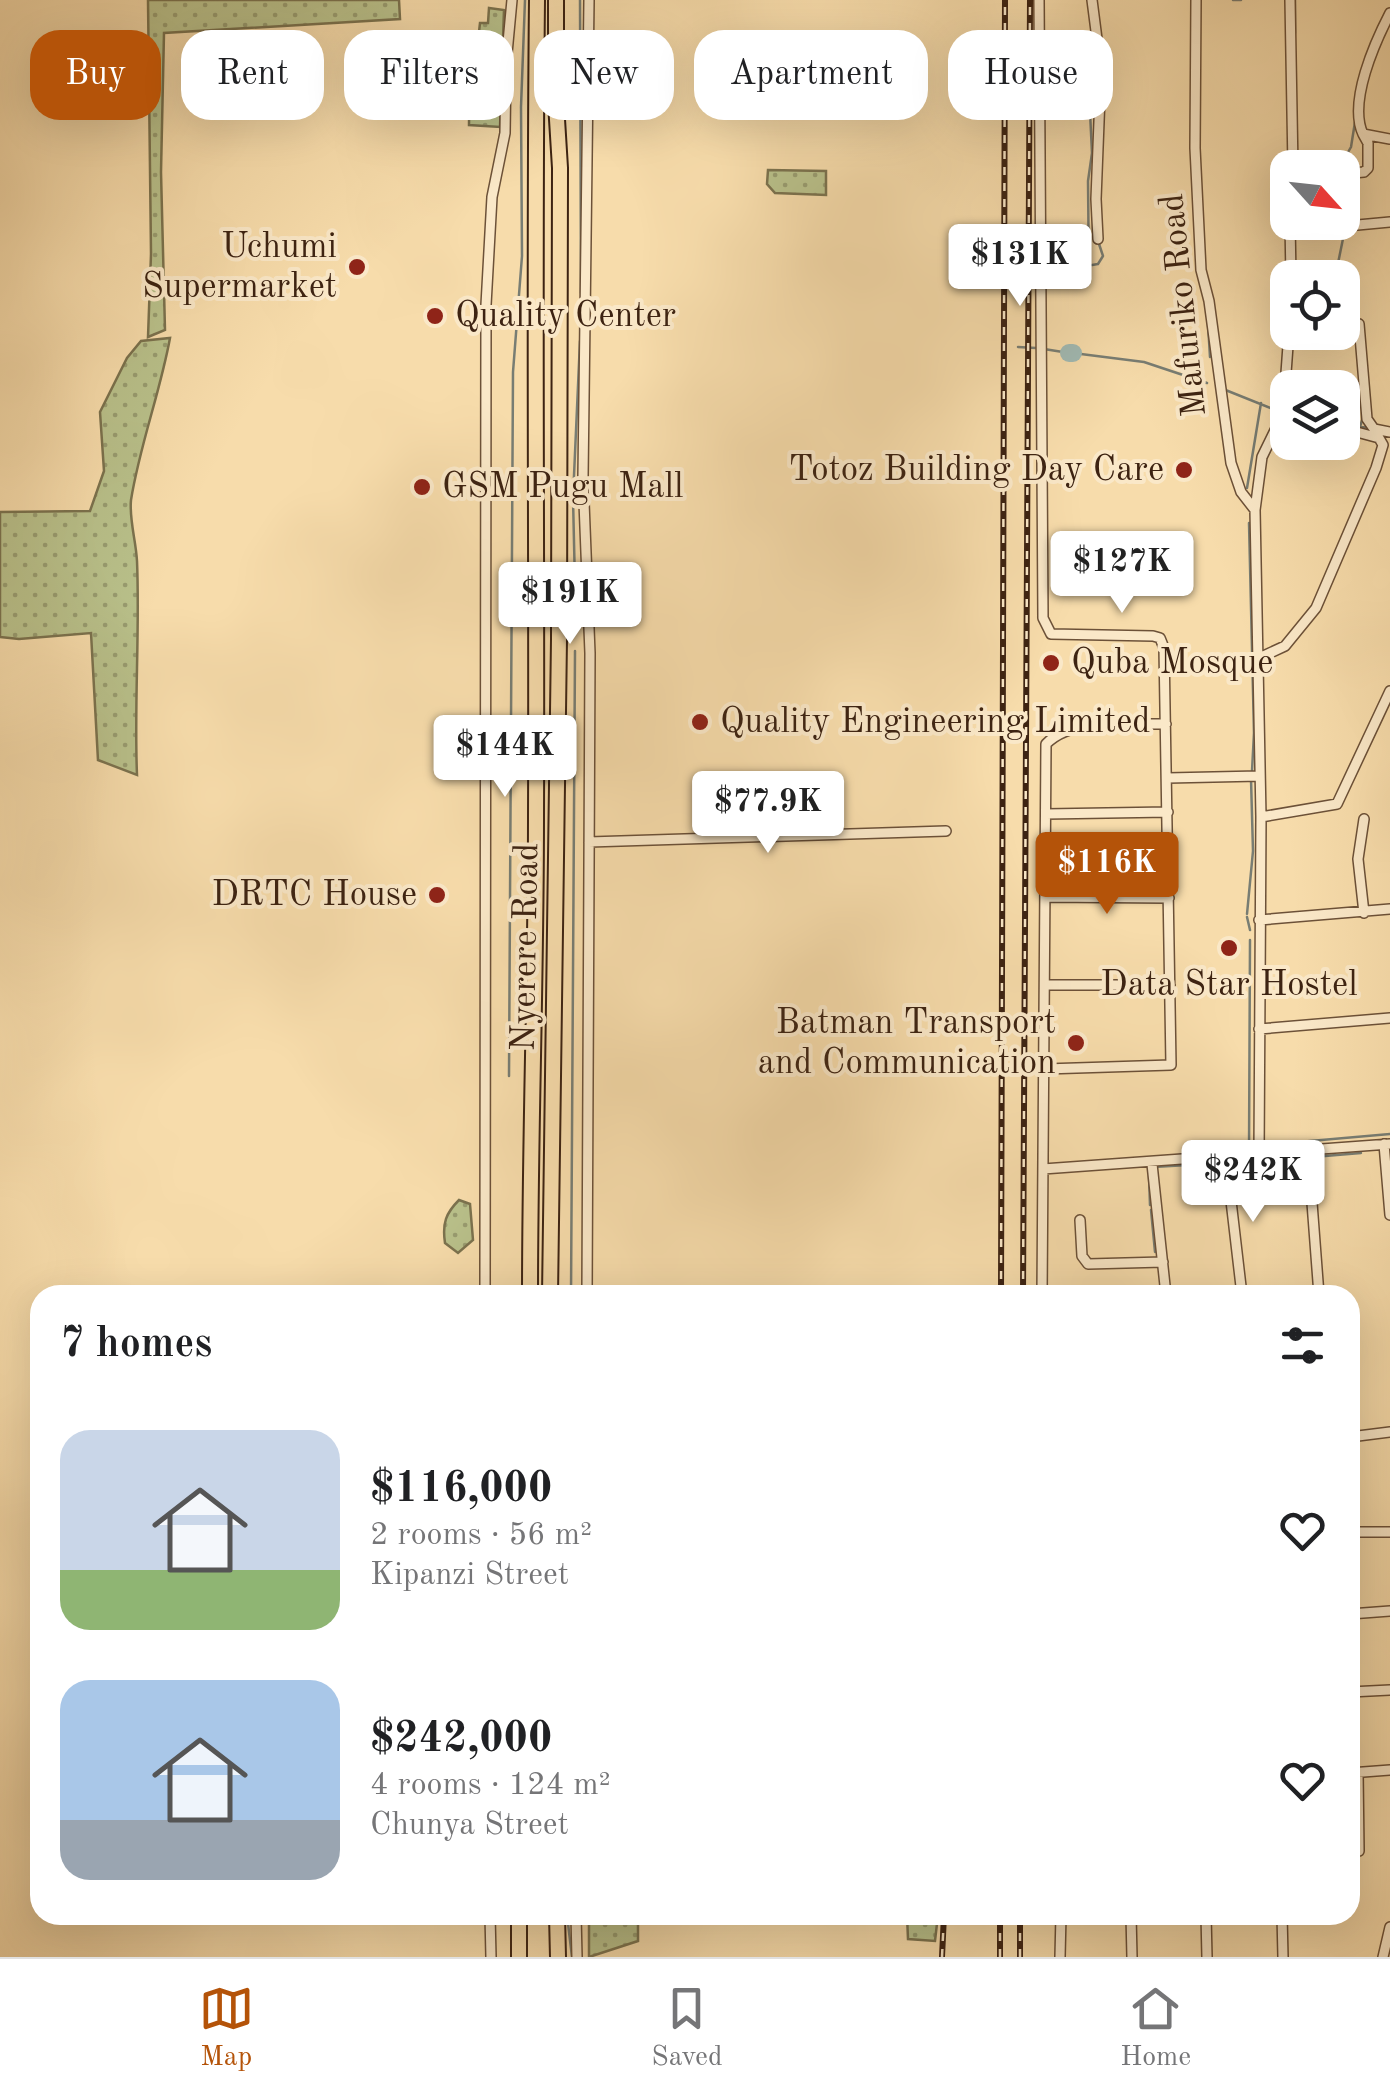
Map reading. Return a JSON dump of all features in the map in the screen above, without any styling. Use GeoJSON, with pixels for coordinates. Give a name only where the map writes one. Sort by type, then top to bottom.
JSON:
{"type":"FeatureCollection","features":[{"type":"Feature","properties":{"kind":"highway","name":"Nyerere Road"},"geometry":{"type":"LineString","coordinates":[[530,1285],[530,1115],[536,950],[537,0]]}},
{"type":"Feature","properties":{"kind":"highway","name":"Nyerere Road"},"geometry":{"type":"LineString","coordinates":[[550,1285],[559,639],[560,168],[556,0]]}},
{"type":"Feature","properties":{"kind":"highway"},"geometry":{"type":"LineString","coordinates":[[518,1925],[519,1957]]}},
{"type":"Feature","properties":{"kind":"highway"},"geometry":{"type":"LineString","coordinates":[[558,1925],[558,1957]]}},
{"type":"Feature","properties":{"kind":"street"},"geometry":{"type":"LineString","coordinates":[[485,1285],[486,305],[492,198],[505,133],[512,0]]}},
{"type":"Feature","properties":{"kind":"street"},"geometry":{"type":"LineString","coordinates":[[586,1285],[590,653],[583,477],[589,0]]}},
{"type":"Feature","properties":{"kind":"street"},"geometry":{"type":"LineString","coordinates":[[1039,0],[1043,618],[1050,634],[1160,638],[1164,648],[1171,1065],[1045,1069]]}},
{"type":"Feature","properties":{"kind":"street"},"geometry":{"type":"LineString","coordinates":[[1092,0],[1101,70],[1098,238]]}},
{"type":"Feature","properties":{"kind":"street","name":"Mafuriko Road"},"geometry":{"type":"LineString","coordinates":[[1196,0],[1195,148],[1201,270],[1234,477],[1255,510]]}},
{"type":"Feature","properties":{"kind":"street"},"geometry":{"type":"LineString","coordinates":[[1290,0],[1293,150]]}},
{"type":"Feature","properties":{"kind":"street"},"geometry":{"type":"LineString","coordinates":[[1360,172],[1368,168],[1368,144],[1357,122],[1371,50],[1390,13]]}},
{"type":"Feature","properties":{"kind":"street"},"geometry":{"type":"LineString","coordinates":[[1363,134],[1390,139]]}},
{"type":"Feature","properties":{"kind":"street"},"geometry":{"type":"LineString","coordinates":[[1360,225],[1390,222]]}},
{"type":"Feature","properties":{"kind":"street"},"geometry":{"type":"LineString","coordinates":[[1360,336],[1367,419],[1374,429],[1390,432]]}},
{"type":"Feature","properties":{"kind":"street"},"geometry":{"type":"LineString","coordinates":[[1259,658],[1285,646],[1316,608],[1383,445],[1378,438],[1360,433]]}},
{"type":"Feature","properties":{"kind":"street","name":"Mafuriko Road"},"geometry":{"type":"LineString","coordinates":[[1259,1155],[1260,817],[1255,510],[1262,457],[1270,442]]}},
{"type":"Feature","properties":{"kind":"street"},"geometry":{"type":"LineString","coordinates":[[1260,817],[1337,804],[1390,691]]}},
{"type":"Feature","properties":{"kind":"street"},"geometry":{"type":"LineString","coordinates":[[1042,1285],[1046,744],[1050,738],[1081,727],[1166,724]]}},
{"type":"Feature","properties":{"kind":"street"},"geometry":{"type":"LineString","coordinates":[[1168,778],[1259,776]]}},
{"type":"Feature","properties":{"kind":"street"},"geometry":{"type":"LineString","coordinates":[[1046,814],[1168,812]]}},
{"type":"Feature","properties":{"kind":"street"},"geometry":{"type":"LineString","coordinates":[[1364,819],[1358,860],[1364,913]]}},
{"type":"Feature","properties":{"kind":"street"},"geometry":{"type":"LineString","coordinates":[[588,842],[946,831]]}},
{"type":"Feature","properties":{"kind":"street"},"geometry":{"type":"LineString","coordinates":[[1046,896],[1169,898]]}},
{"type":"Feature","properties":{"kind":"street"},"geometry":{"type":"LineString","coordinates":[[1259,920],[1390,909]]}},
{"type":"Feature","properties":{"kind":"street"},"geometry":{"type":"LineString","coordinates":[[1046,985],[1170,985]]}},
{"type":"Feature","properties":{"kind":"street"},"geometry":{"type":"LineString","coordinates":[[1259,1029],[1390,1018]]}},
{"type":"Feature","properties":{"kind":"street"},"geometry":{"type":"LineString","coordinates":[[1043,1169],[1387,1144],[1390,1216]]}},
{"type":"Feature","properties":{"kind":"street"},"geometry":{"type":"LineString","coordinates":[[1308,1150],[1318,1285]]}},
{"type":"Feature","properties":{"kind":"street"},"geometry":{"type":"LineString","coordinates":[[1226,1158],[1241,1285]]}},
{"type":"Feature","properties":{"kind":"street"},"geometry":{"type":"LineString","coordinates":[[1152,1164],[1165,1285]]}},
{"type":"Feature","properties":{"kind":"street"},"geometry":{"type":"LineString","coordinates":[[1080,1220],[1082,1256],[1088,1264],[1164,1262]]}},
{"type":"Feature","properties":{"kind":"street"},"geometry":{"type":"LineString","coordinates":[[1360,1436],[1390,1432]]}},
{"type":"Feature","properties":{"kind":"street"},"geometry":{"type":"LineString","coordinates":[[1360,1532],[1390,1532]]}},
{"type":"Feature","properties":{"kind":"street"},"geometry":{"type":"LineString","coordinates":[[1360,1613],[1390,1610]]}},
{"type":"Feature","properties":{"kind":"street"},"geometry":{"type":"LineString","coordinates":[[1360,1692],[1390,1690]]}},
{"type":"Feature","properties":{"kind":"street"},"geometry":{"type":"LineString","coordinates":[[1360,1772],[1390,1770]]}},
{"type":"Feature","properties":{"kind":"street"},"geometry":{"type":"LineString","coordinates":[[490,1925],[491,1957]]}},
{"type":"Feature","properties":{"kind":"street"},"geometry":{"type":"LineString","coordinates":[[576,1925],[577,1957]]}},
{"type":"Feature","properties":{"kind":"street"},"geometry":{"type":"LineString","coordinates":[[1060,1925],[1060,1957]]}},
{"type":"Feature","properties":{"kind":"street"},"geometry":{"type":"LineString","coordinates":[[1131,1925],[1132,1957]]}},
{"type":"Feature","properties":{"kind":"street"},"geometry":{"type":"LineString","coordinates":[[1206,1925],[1207,1957]]}},
{"type":"Feature","properties":{"kind":"street"},"geometry":{"type":"LineString","coordinates":[[1282,1925],[1284,1957]]}},
{"type":"Feature","properties":{"kind":"street"},"geometry":{"type":"LineString","coordinates":[[1383,1957],[1390,1927]]}},
{"type":"Feature","properties":{"kind":"green space"},"geometry":{"type":"Polygon","coordinates":[[[148,0],[399,0],[400,19],[164,33],[161,172],[165,330],[148,337],[149,120],[161,120],[161,30],[148,30],[148,0]]]}},
{"type":"Feature","properties":{"kind":"green space"},"geometry":{"type":"Polygon","coordinates":[[[489,8],[504,10],[503,30],[479,30],[480,23],[488,23],[489,8]]]}},
{"type":"Feature","properties":{"kind":"green space"},"geometry":{"type":"Polygon","coordinates":[[[469,120],[500,120],[500,127],[469,125],[469,120]]]}},
{"type":"Feature","properties":{"kind":"green space"},"geometry":{"type":"Polygon","coordinates":[[[768,170],[826,171],[826,195],[775,193],[767,184],[768,170]]]}},
{"type":"Feature","properties":{"kind":"green space"},"geometry":{"type":"Polygon","coordinates":[[[170,338],[131,500],[138,588],[137,775],[98,760],[91,633],[0,637],[0,512],[90,511],[104,471],[100,412],[127,358],[141,341],[170,338]]]}},
{"type":"Feature","properties":{"kind":"green space"},"geometry":{"type":"Polygon","coordinates":[[[459,1200],[470,1204],[473,1240],[458,1253],[445,1243],[444,1230],[448,1214],[459,1200]]]}},
{"type":"Feature","properties":{"kind":"green space"},"geometry":{"type":"Polygon","coordinates":[[[589,1925],[638,1925],[638,1941],[589,1957],[589,1925]]]}},
{"type":"Feature","properties":{"kind":"green space"},"geometry":{"type":"Polygon","coordinates":[[[907,1925],[937,1925],[935,1941],[908,1939],[907,1925]]]}},
{"type":"Feature","properties":{"kind":"waterway"},"geometry":{"type":"LineString","coordinates":[[509,1076],[513,372],[522,256],[525,0]]}},
{"type":"Feature","properties":{"kind":"waterway"},"geometry":{"type":"LineString","coordinates":[[580,0],[581,293]]}},
{"type":"Feature","properties":{"kind":"waterway"},"geometry":{"type":"LineString","coordinates":[[1233,0],[1241,0]]}},
{"type":"Feature","properties":{"kind":"waterway"},"geometry":{"type":"LineString","coordinates":[[1295,0],[1295,33]]}},
{"type":"Feature","properties":{"kind":"waterway"},"geometry":{"type":"LineString","coordinates":[[1056,282],[1089,280],[1090,120]]}},
{"type":"Feature","properties":{"kind":"waterway"},"geometry":{"type":"LineString","coordinates":[[1349,150],[1355,122]]}},
{"type":"Feature","properties":{"kind":"waterway"},"geometry":{"type":"LineString","coordinates":[[1339,260],[1343,240]]}},
{"type":"Feature","properties":{"kind":"waterway"},"geometry":{"type":"LineString","coordinates":[[1092,265],[1098,264],[1103,256],[1098,241]]}},
{"type":"Feature","properties":{"kind":"waterway"},"geometry":{"type":"LineString","coordinates":[[1208,324],[1210,357]]}},
{"type":"Feature","properties":{"kind":"waterway"},"geometry":{"type":"LineString","coordinates":[[576,629],[573,498],[580,341]]}},
{"type":"Feature","properties":{"kind":"waterway"},"geometry":{"type":"LineString","coordinates":[[1018,347],[1036,348]]}},
{"type":"Feature","properties":{"kind":"waterway"},"geometry":{"type":"LineString","coordinates":[[1044,349],[1069,353]]}},
{"type":"Feature","properties":{"kind":"waterway"},"geometry":{"type":"LineString","coordinates":[[1073,353],[1144,362],[1207,383]]}},
{"type":"Feature","properties":{"kind":"waterway"},"geometry":{"type":"LineString","coordinates":[[1223,389],[1270,408]]}},
{"type":"Feature","properties":{"kind":"waterway"},"geometry":{"type":"LineString","coordinates":[[1247,488],[1261,403]]}},
{"type":"Feature","properties":{"kind":"waterway"},"geometry":{"type":"LineString","coordinates":[[1360,427],[1363,417]]}},
{"type":"Feature","properties":{"kind":"waterway"},"geometry":{"type":"LineString","coordinates":[[1360,427],[1370,428]]}},
{"type":"Feature","properties":{"kind":"waterway"},"geometry":{"type":"LineString","coordinates":[[1249,523],[1252,771]]}},
{"type":"Feature","properties":{"kind":"waterway"},"geometry":{"type":"LineString","coordinates":[[571,1285],[575,651]]}},
{"type":"Feature","properties":{"kind":"waterway"},"geometry":{"type":"LineString","coordinates":[[1247,914],[1253,851],[1251,779]]}},
{"type":"Feature","properties":{"kind":"waterway"},"geometry":{"type":"LineString","coordinates":[[1247,917],[1250,930]]}},
{"type":"Feature","properties":{"kind":"waterway"},"geometry":{"type":"LineString","coordinates":[[1249,1152],[1250,940]]}},
{"type":"Feature","properties":{"kind":"waterway"},"geometry":{"type":"LineString","coordinates":[[1264,1145],[1390,1134]]}},
{"type":"Feature","properties":{"kind":"waterway"},"geometry":{"type":"LineString","coordinates":[[1313,1157],[1361,1153]]}},
{"type":"Feature","properties":{"kind":"waterway"},"geometry":{"type":"LineString","coordinates":[[1154,1167],[1305,1158]]}},
{"type":"Feature","properties":{"kind":"waterway"},"geometry":{"type":"LineString","coordinates":[[1149,1176],[1150,1205]]}},
{"type":"Feature","properties":{"kind":"waterway"},"geometry":{"type":"LineString","coordinates":[[1151,1210],[1155,1252]]}},
{"type":"Feature","properties":{"kind":"waterway"},"geometry":{"type":"LineString","coordinates":[[568,1925],[572,1957]]}},
{"type":"Feature","properties":{"kind":"railway"},"geometry":{"type":"LineString","coordinates":[[1001,1285],[1005,0]]}},
{"type":"Feature","properties":{"kind":"railway"},"geometry":{"type":"LineString","coordinates":[[1023,1285],[1030,0]]}},
{"type":"Feature","properties":{"kind":"railway"},"geometry":{"type":"LineString","coordinates":[[942,1957],[944,1925]]}},
{"type":"Feature","properties":{"kind":"railway"},"geometry":{"type":"LineString","coordinates":[[1000,1925],[1000,1957]]}},
{"type":"Feature","properties":{"kind":"railway"},"geometry":{"type":"LineString","coordinates":[[1020,1925],[1020,1957]]}},
{"type":"Feature","properties":{"kind":"place","name":"Uchumi Supermarket"},"geometry":{"type":"Point","coordinates":[357,267]}},
{"type":"Feature","properties":{"kind":"place","name":"Quality Center"},"geometry":{"type":"Point","coordinates":[435,316]}},
{"type":"Feature","properties":{"kind":"place","name":"Totoz Building Day Care"},"geometry":{"type":"Point","coordinates":[1184,470]}},
{"type":"Feature","properties":{"kind":"place","name":"GSM Pugu Mall"},"geometry":{"type":"Point","coordinates":[422,487]}},
{"type":"Feature","properties":{"kind":"place","name":"Quba Mosque"},"geometry":{"type":"Point","coordinates":[1051,663]}},
{"type":"Feature","properties":{"kind":"place","name":"Quality Engineering Limited"},"geometry":{"type":"Point","coordinates":[700,722]}},
{"type":"Feature","properties":{"kind":"place","name":"DRTC House"},"geometry":{"type":"Point","coordinates":[437,895]}},
{"type":"Feature","properties":{"kind":"place","name":"Data Star Hostel"},"geometry":{"type":"Point","coordinates":[1229,948]}},
{"type":"Feature","properties":{"kind":"place","name":"Batman Transport and Communication"},"geometry":{"type":"Point","coordinates":[1076,1043]}}]}
